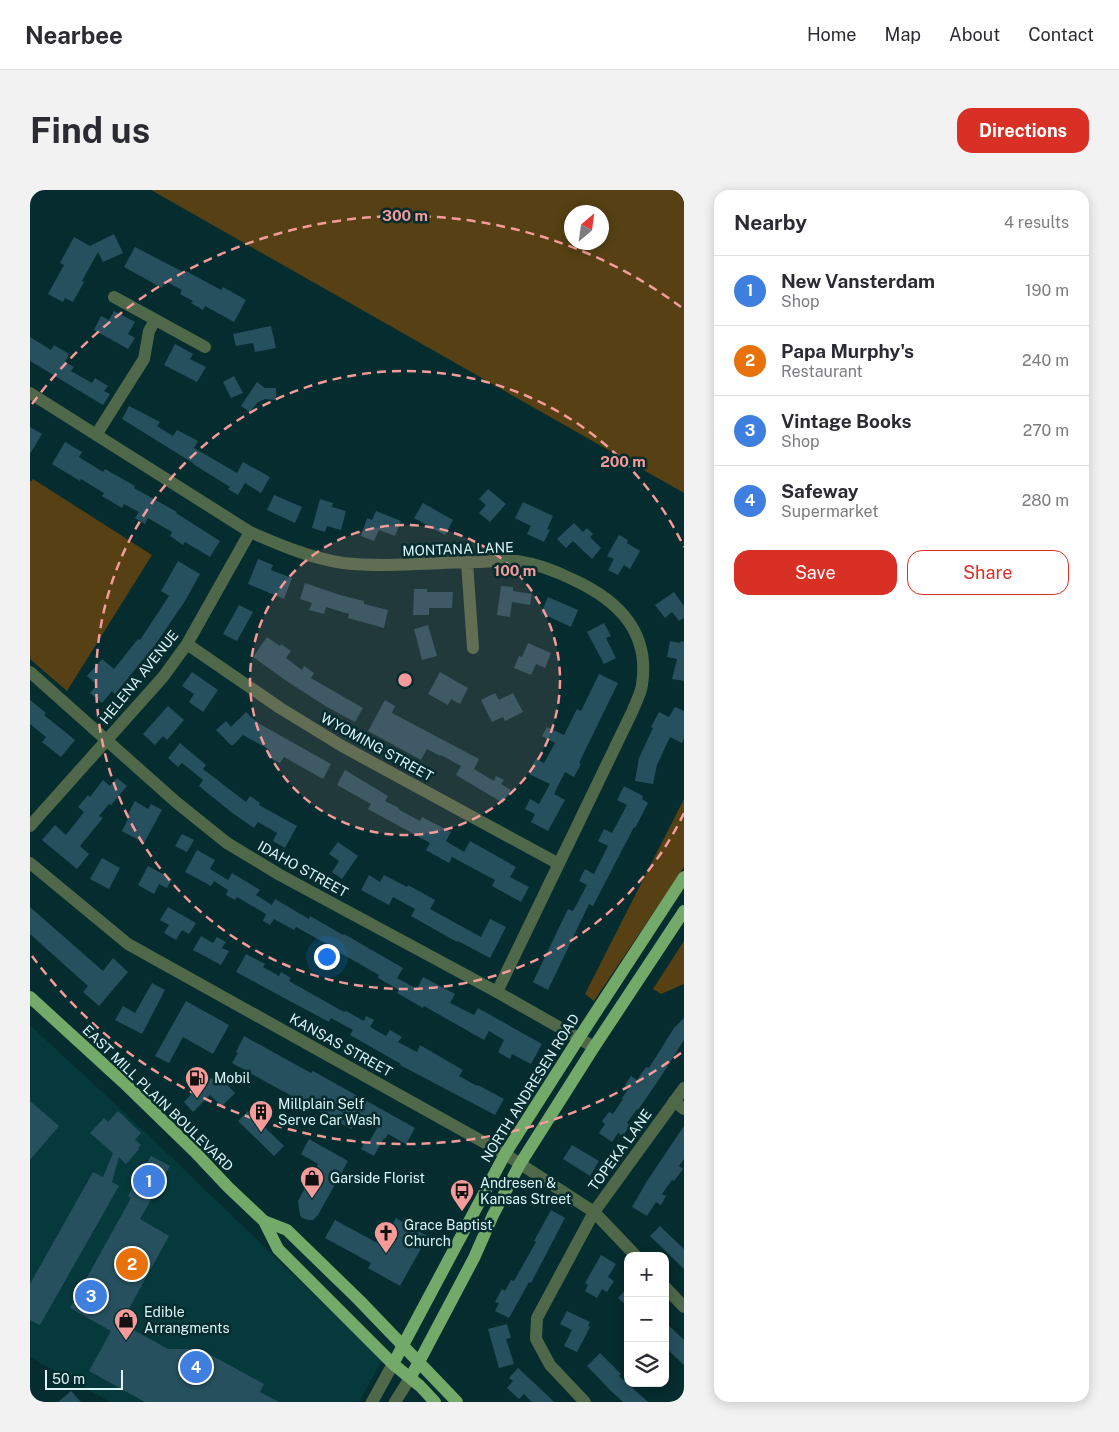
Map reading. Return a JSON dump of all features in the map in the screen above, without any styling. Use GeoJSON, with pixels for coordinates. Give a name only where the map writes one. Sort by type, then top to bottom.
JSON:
{"type":"FeatureCollection","features":[{"type":"Feature","properties":{"kind":"main road","name":"NORTH ANDRESEN ROAD"},"geometry":{"type":"LineString","coordinates":[[393,1364],[505,1154],[684,877]]}},
{"type":"Feature","properties":{"kind":"main road"},"geometry":{"type":"LineString","coordinates":[[410,1378],[474,1258],[493,1214],[520,1164],[594,1047],[684,911]]}},
{"type":"Feature","properties":{"kind":"main road","name":"EAST MILL PLAIN BOULEVARD"},"geometry":{"type":"LineString","coordinates":[[30,997],[123,1082],[264,1221],[278,1249],[393,1364],[420,1386],[435,1402]]}},
{"type":"Feature","properties":{"kind":"main road","name":"EAST MILL PLAIN BOULEVARD"},"geometry":{"type":"LineString","coordinates":[[264,1221],[287,1230],[404,1346],[457,1402]]}},
{"type":"Feature","properties":{"kind":"street"},"geometry":{"type":"LineString","coordinates":[[114,297],[205,347]]}},
{"type":"Feature","properties":{"kind":"street"},"geometry":{"type":"LineString","coordinates":[[96,435],[144,359],[149,332],[154,320]]}},
{"type":"Feature","properties":{"kind":"street","name":"MONTANA LANE"},"geometry":{"type":"LineString","coordinates":[[30,393],[250,532],[290,549],[318,558],[390,566],[516,561],[540,565],[584,584],[602,594],[619,608],[632,626],[640,646],[643,667],[642,687],[633,710],[497,992]]}},
{"type":"Feature","properties":{"kind":"street","name":"HELENA AVENUE"},"geometry":{"type":"LineString","coordinates":[[30,826],[163,677],[187,644],[250,532]]}},
{"type":"Feature","properties":{"kind":"street"},"geometry":{"type":"LineString","coordinates":[[467,562],[473,648]]}},
{"type":"Feature","properties":{"kind":"street","name":"WYOMING STREET"},"geometry":{"type":"LineString","coordinates":[[187,644],[280,708],[342,746],[559,864]]}},
{"type":"Feature","properties":{"kind":"street","name":"IDAHO STREET"},"geometry":{"type":"LineString","coordinates":[[30,672],[176,802],[227,843],[280,875],[497,992],[594,1047]]}},
{"type":"Feature","properties":{"kind":"street","name":"KANSAS STREET"},"geometry":{"type":"LineString","coordinates":[[30,863],[128,944],[505,1154],[594,1212],[632,1252]]}},
{"type":"Feature","properties":{"kind":"street","name":"TOPEKA LANE"},"geometry":{"type":"LineString","coordinates":[[585,1402],[550,1365],[536,1339],[537,1318],[594,1212],[679,1105],[684,1088]]}},
{"type":"Feature","properties":{"kind":"street"},"geometry":{"type":"LineString","coordinates":[[669,1291],[684,1307]]}},
{"type":"Feature","properties":{"kind":"street","name":"NORTH ANDRESEN ROAD"},"geometry":{"type":"LineString","coordinates":[[372,1402],[393,1364]]}},
{"type":"Feature","properties":{"kind":"street"},"geometry":{"type":"LineString","coordinates":[[395,1402],[410,1378]]}},
{"type":"Feature","properties":{"kind":"shaded area"},"geometry":{"type":"Polygon","coordinates":[[[151,190],[684,190],[684,493],[151,190]]]}},
{"type":"Feature","properties":{"kind":"shaded area"},"geometry":{"type":"Polygon","coordinates":[[[33,479],[152,555],[67,691],[30,659],[30,482],[33,479]]]}},
{"type":"Feature","properties":{"kind":"shaded area"},"geometry":{"type":"Polygon","coordinates":[[[684,799],[684,867],[594,1001],[585,994],[684,799]]]}},
{"type":"Feature","properties":{"kind":"shaded area"},"geometry":{"type":"Polygon","coordinates":[[[684,941],[684,984],[661,994],[653,989],[684,941]]]}},
{"type":"Feature","properties":{"kind":"shaded area"},"geometry":{"type":"Polygon","coordinates":[[[30,1025],[144,1131],[382,1360],[359,1402],[110,1402],[30,1357],[30,1025]]]}},
{"type":"Feature","properties":{"kind":"building"},"geometry":{"type":"Polygon","coordinates":[[[114,234],[123,253],[103,262],[98,252],[73,302],[65,298],[63,302],[48,294],[64,265],[60,263],[74,237],[90,246],[114,234]]]}},
{"type":"Feature","properties":{"kind":"building"},"geometry":{"type":"Polygon","coordinates":[[[135,247],[185,273],[186,271],[221,290],[223,287],[246,300],[234,322],[205,306],[203,310],[191,303],[193,301],[180,294],[182,290],[165,281],[162,288],[124,267],[135,247]]]}},
{"type":"Feature","properties":{"kind":"building"},"geometry":{"type":"Polygon","coordinates":[[[114,311],[135,322],[128,334],[135,338],[128,349],[94,330],[101,316],[109,320],[114,311]]]}},
{"type":"Feature","properties":{"kind":"building"},"geometry":{"type":"Polygon","coordinates":[[[271,326],[276,348],[255,352],[253,343],[236,346],[233,334],[271,326]]]}},
{"type":"Feature","properties":{"kind":"building"},"geometry":{"type":"Polygon","coordinates":[[[30,337],[51,350],[54,345],[69,354],[65,362],[74,367],[71,371],[92,383],[95,378],[108,386],[104,391],[110,394],[103,405],[30,361],[30,337]]]}},
{"type":"Feature","properties":{"kind":"building"},"geometry":{"type":"Polygon","coordinates":[[[175,344],[193,354],[190,359],[206,367],[197,382],[164,365],[175,344]]]}},
{"type":"Feature","properties":{"kind":"building"},"geometry":{"type":"Polygon","coordinates":[[[234,376],[243,393],[231,398],[223,382],[234,376]]]}},
{"type":"Feature","properties":{"kind":"building"},"geometry":{"type":"Polygon","coordinates":[[[257,382],[265,388],[276,388],[276,400],[265,399],[257,403],[250,412],[241,406],[257,382]]]}},
{"type":"Feature","properties":{"kind":"building"},"geometry":{"type":"Polygon","coordinates":[[[129,406],[160,422],[157,426],[173,436],[177,430],[198,441],[194,448],[237,473],[243,462],[270,477],[261,493],[245,483],[238,495],[228,489],[230,487],[122,419],[129,406]]]}},
{"type":"Feature","properties":{"kind":"building"},"geometry":{"type":"Polygon","coordinates":[[[30,427],[42,434],[30,454],[30,427]]]}},
{"type":"Feature","properties":{"kind":"building"},"geometry":{"type":"Polygon","coordinates":[[[65,442],[82,452],[79,457],[103,472],[105,469],[135,486],[134,488],[177,512],[220,541],[210,557],[185,542],[183,545],[170,536],[172,532],[148,518],[145,524],[135,518],[139,512],[124,504],[122,508],[102,496],[104,493],[52,464],[65,442]]]}},
{"type":"Feature","properties":{"kind":"building"},"geometry":{"type":"Polygon","coordinates":[[[488,489],[506,504],[490,522],[479,513],[486,505],[479,499],[488,489]]]}},
{"type":"Feature","properties":{"kind":"building"},"geometry":{"type":"Polygon","coordinates":[[[274,495],[302,507],[295,523],[267,510],[274,495]]]}},
{"type":"Feature","properties":{"kind":"building"},"geometry":{"type":"Polygon","coordinates":[[[320,499],[333,503],[332,507],[346,511],[341,530],[327,526],[325,532],[312,528],[320,499]]]}},
{"type":"Feature","properties":{"kind":"building"},"geometry":{"type":"Polygon","coordinates":[[[523,502],[553,516],[547,529],[550,530],[544,542],[527,534],[531,526],[515,518],[523,502]]]}},
{"type":"Feature","properties":{"kind":"building"},"geometry":{"type":"Polygon","coordinates":[[[423,503],[453,520],[445,535],[414,518],[423,503]]]}},
{"type":"Feature","properties":{"kind":"building"},"geometry":{"type":"Polygon","coordinates":[[[376,511],[401,521],[395,536],[379,530],[374,541],[361,536],[367,518],[372,520],[376,511]]]}},
{"type":"Feature","properties":{"kind":"building"},"geometry":{"type":"Polygon","coordinates":[[[574,523],[583,532],[587,528],[593,534],[590,537],[601,548],[592,559],[573,541],[566,548],[557,539],[574,523]]]}},
{"type":"Feature","properties":{"kind":"building"},"geometry":{"type":"Polygon","coordinates":[[[619,535],[628,540],[627,543],[640,551],[630,569],[624,565],[618,575],[608,570],[614,559],[607,556],[619,535]]]}},
{"type":"Feature","properties":{"kind":"building"},"geometry":{"type":"Polygon","coordinates":[[[258,559],[273,565],[271,570],[292,578],[284,599],[248,584],[258,559]]]}},
{"type":"Feature","properties":{"kind":"building"},"geometry":{"type":"Polygon","coordinates":[[[178,561],[200,574],[185,601],[155,645],[115,694],[112,691],[102,703],[90,693],[97,685],[87,676],[102,659],[114,669],[138,639],[140,640],[169,596],[161,591],[178,561]]]}},
{"type":"Feature","properties":{"kind":"building"},"geometry":{"type":"Polygon","coordinates":[[[305,583],[364,601],[364,604],[388,610],[384,628],[348,618],[349,614],[326,607],[324,614],[309,610],[312,603],[300,599],[305,583]]]}},
{"type":"Feature","properties":{"kind":"building"},"geometry":{"type":"Polygon","coordinates":[[[501,586],[513,587],[513,591],[532,594],[530,605],[512,602],[510,617],[497,615],[501,586]]]}},
{"type":"Feature","properties":{"kind":"building"},"geometry":{"type":"Polygon","coordinates":[[[414,589],[427,589],[427,592],[453,592],[452,608],[429,608],[429,615],[413,615],[414,589]]]}},
{"type":"Feature","properties":{"kind":"building"},"geometry":{"type":"Polygon","coordinates":[[[674,592],[684,606],[684,618],[679,621],[672,612],[665,618],[655,605],[674,592]]]}},
{"type":"Feature","properties":{"kind":"building"},"geometry":{"type":"Polygon","coordinates":[[[548,597],[578,610],[571,627],[541,613],[548,597]]]}},
{"type":"Feature","properties":{"kind":"building"},"geometry":{"type":"Polygon","coordinates":[[[239,605],[253,612],[237,641],[223,634],[239,605]]]}},
{"type":"Feature","properties":{"kind":"building"},"geometry":{"type":"Polygon","coordinates":[[[604,623],[611,636],[606,638],[616,658],[604,664],[587,632],[604,623]]]}},
{"type":"Feature","properties":{"kind":"building"},"geometry":{"type":"Polygon","coordinates":[[[428,625],[437,656],[422,660],[414,629],[428,625]]]}},
{"type":"Feature","properties":{"kind":"building"},"geometry":{"type":"Polygon","coordinates":[[[267,637],[291,651],[286,658],[302,670],[304,666],[314,673],[311,678],[363,708],[355,722],[327,707],[253,657],[267,637]]]}},
{"type":"Feature","properties":{"kind":"building"},"geometry":{"type":"Polygon","coordinates":[[[670,641],[684,642],[684,681],[672,679],[677,659],[667,657],[670,641]]]}},
{"type":"Feature","properties":{"kind":"building"},"geometry":{"type":"Polygon","coordinates":[[[528,643],[551,653],[545,668],[536,664],[531,675],[514,668],[519,656],[522,657],[528,643]]]}},
{"type":"Feature","properties":{"kind":"building"},"geometry":{"type":"Polygon","coordinates":[[[192,672],[218,690],[203,712],[189,702],[194,694],[182,686],[192,672]]]}},
{"type":"Feature","properties":{"kind":"building"},"geometry":{"type":"Polygon","coordinates":[[[440,672],[468,688],[460,704],[451,699],[448,705],[428,694],[440,672]]]}},
{"type":"Feature","properties":{"kind":"building"},"geometry":{"type":"Polygon","coordinates":[[[599,674],[618,683],[574,777],[565,772],[554,794],[565,800],[548,831],[531,822],[535,814],[525,809],[530,799],[539,804],[550,784],[529,774],[536,759],[544,763],[555,743],[542,736],[547,727],[564,735],[577,709],[581,711],[599,674]]]}},
{"type":"Feature","properties":{"kind":"building"},"geometry":{"type":"Polygon","coordinates":[[[495,693],[499,700],[513,693],[523,712],[505,721],[503,717],[492,722],[481,700],[495,693]]]}},
{"type":"Feature","properties":{"kind":"building"},"geometry":{"type":"Polygon","coordinates":[[[30,700],[46,713],[44,715],[75,740],[61,757],[42,742],[46,737],[30,724],[30,700]]]}},
{"type":"Feature","properties":{"kind":"building"},"geometry":{"type":"Polygon","coordinates":[[[385,700],[395,706],[392,713],[479,759],[474,769],[494,781],[496,776],[504,780],[501,784],[511,790],[503,803],[456,775],[461,766],[441,755],[427,749],[421,760],[368,731],[385,700]]]}},
{"type":"Feature","properties":{"kind":"building"},"geometry":{"type":"Polygon","coordinates":[[[168,706],[184,720],[167,740],[163,736],[155,745],[143,734],[168,706]]]}},
{"type":"Feature","properties":{"kind":"building"},"geometry":{"type":"Polygon","coordinates":[[[675,707],[684,711],[684,738],[682,743],[670,737],[657,765],[653,784],[635,781],[639,758],[659,712],[669,717],[675,707]]]}},
{"type":"Feature","properties":{"kind":"building"},"geometry":{"type":"Polygon","coordinates":[[[246,712],[258,723],[331,764],[323,779],[284,757],[280,763],[267,756],[270,750],[243,735],[232,746],[216,730],[226,721],[231,727],[246,712]]]}},
{"type":"Feature","properties":{"kind":"building"},"geometry":{"type":"Polygon","coordinates":[[[180,743],[206,765],[203,769],[246,802],[250,796],[260,803],[259,805],[297,826],[285,848],[273,841],[277,833],[258,822],[254,828],[199,786],[203,780],[182,763],[178,767],[168,758],[180,743]]]}},
{"type":"Feature","properties":{"kind":"building"},"geometry":{"type":"Polygon","coordinates":[[[345,770],[388,796],[385,801],[398,809],[420,821],[422,817],[451,832],[446,841],[464,852],[470,841],[516,867],[510,877],[529,887],[521,902],[492,886],[495,880],[452,857],[449,863],[426,850],[430,843],[368,809],[371,804],[337,785],[345,770]]]}},
{"type":"Feature","properties":{"kind":"building"},"geometry":{"type":"Polygon","coordinates":[[[117,778],[127,786],[99,816],[103,818],[80,846],[89,854],[77,869],[42,840],[55,825],[66,835],[84,812],[78,807],[88,795],[90,797],[103,780],[110,786],[117,778]]]}},
{"type":"Feature","properties":{"kind":"building"},"geometry":{"type":"Polygon","coordinates":[[[624,786],[643,796],[642,799],[648,803],[593,906],[589,904],[548,990],[533,982],[568,909],[573,911],[587,885],[579,881],[585,869],[594,874],[608,846],[598,841],[604,829],[612,833],[627,805],[617,800],[624,786]]]}},
{"type":"Feature","properties":{"kind":"building"},"geometry":{"type":"Polygon","coordinates":[[[135,801],[148,809],[151,804],[162,810],[144,843],[122,831],[135,801]]]}},
{"type":"Feature","properties":{"kind":"building"},"geometry":{"type":"Polygon","coordinates":[[[182,834],[194,840],[187,852],[175,846],[182,834]]]}},
{"type":"Feature","properties":{"kind":"building"},"geometry":{"type":"Polygon","coordinates":[[[338,842],[358,856],[342,879],[332,872],[339,861],[329,854],[338,842]]]}},
{"type":"Feature","properties":{"kind":"building"},"geometry":{"type":"Polygon","coordinates":[[[197,850],[215,860],[210,869],[228,880],[232,873],[260,890],[256,895],[272,905],[275,899],[309,919],[310,916],[344,934],[403,968],[397,978],[417,989],[423,977],[455,994],[450,1003],[474,1015],[478,1008],[542,1044],[531,1064],[512,1054],[510,1059],[498,1052],[504,1040],[489,1031],[484,1040],[397,993],[399,990],[378,978],[379,975],[336,949],[296,927],[294,930],[274,919],[270,925],[263,921],[266,914],[237,897],[235,900],[226,895],[228,890],[214,881],[211,886],[185,872],[197,850]]]}},
{"type":"Feature","properties":{"kind":"building"},"geometry":{"type":"Polygon","coordinates":[[[102,858],[120,868],[109,889],[90,879],[102,858]]]}},
{"type":"Feature","properties":{"kind":"building"},"geometry":{"type":"Polygon","coordinates":[[[148,866],[172,879],[167,888],[159,884],[154,894],[138,885],[148,866]]]}},
{"type":"Feature","properties":{"kind":"building"},"geometry":{"type":"Polygon","coordinates":[[[369,875],[380,882],[384,875],[407,887],[408,885],[435,900],[430,909],[481,937],[490,919],[506,927],[490,958],[411,916],[415,909],[393,897],[389,905],[361,890],[369,875]]]}},
{"type":"Feature","properties":{"kind":"building"},"geometry":{"type":"Polygon","coordinates":[[[30,907],[103,971],[113,958],[128,972],[99,1006],[83,992],[88,986],[30,934],[30,907]]]}},
{"type":"Feature","properties":{"kind":"building"},"geometry":{"type":"Polygon","coordinates":[[[168,907],[196,923],[189,934],[182,930],[176,940],[164,933],[169,925],[160,920],[168,907]]]}},
{"type":"Feature","properties":{"kind":"building"},"geometry":{"type":"Polygon","coordinates":[[[201,936],[213,943],[217,937],[226,942],[222,948],[229,951],[221,965],[193,950],[201,936]]]}},
{"type":"Feature","properties":{"kind":"building"},"geometry":{"type":"Polygon","coordinates":[[[246,954],[265,964],[263,967],[279,976],[281,972],[291,978],[289,981],[344,1012],[346,1011],[364,1021],[366,1016],[374,1020],[370,1027],[386,1036],[390,1030],[402,1037],[398,1042],[417,1052],[420,1045],[463,1070],[459,1076],[504,1099],[495,1115],[400,1065],[350,1035],[353,1030],[331,1018],[329,1022],[236,972],[246,954]]]}},
{"type":"Feature","properties":{"kind":"building"},"geometry":{"type":"Polygon","coordinates":[[[152,983],[165,990],[142,1034],[115,1020],[123,1006],[135,1013],[152,983]]]}},
{"type":"Feature","properties":{"kind":"building"},"geometry":{"type":"Polygon","coordinates":[[[186,1001],[229,1025],[213,1054],[183,1037],[169,1063],[155,1056],[186,1001]]]}},
{"type":"Feature","properties":{"kind":"building"},"geometry":{"type":"Polygon","coordinates":[[[684,1018],[684,1040],[660,1078],[627,1123],[630,1125],[623,1136],[618,1133],[612,1142],[599,1133],[605,1124],[602,1121],[609,1112],[613,1114],[623,1099],[629,1088],[625,1085],[631,1076],[637,1080],[646,1067],[649,1068],[674,1028],[684,1018]]]}},
{"type":"Feature","properties":{"kind":"building"},"geometry":{"type":"Polygon","coordinates":[[[244,1036],[311,1073],[313,1071],[415,1128],[406,1144],[388,1134],[374,1156],[361,1149],[365,1142],[368,1144],[377,1128],[358,1117],[351,1129],[232,1063],[244,1036]]]}},
{"type":"Feature","properties":{"kind":"building"},"geometry":{"type":"Polygon","coordinates":[[[217,1075],[235,1093],[222,1106],[210,1095],[193,1112],[184,1102],[201,1084],[203,1086],[217,1075]]]}},
{"type":"Feature","properties":{"kind":"building"},"geometry":{"type":"Polygon","coordinates":[[[30,1101],[59,1126],[30,1160],[30,1101]]]}},
{"type":"Feature","properties":{"kind":"building"},"geometry":{"type":"Polygon","coordinates":[[[118,1111],[141,1133],[135,1140],[141,1145],[126,1164],[119,1157],[112,1182],[119,1186],[40,1325],[30,1320],[30,1284],[93,1172],[103,1177],[113,1153],[90,1133],[104,1118],[108,1122],[118,1111]]]}},
{"type":"Feature","properties":{"kind":"building","name":"Millplain Self Serve Car Wash"},"geometry":{"type":"Polygon","coordinates":[[[248,1111],[284,1146],[274,1156],[238,1121],[248,1111]]]}},
{"type":"Feature","properties":{"kind":"building"},"geometry":{"type":"Polygon","coordinates":[[[684,1126],[684,1159],[679,1166],[683,1169],[662,1194],[666,1196],[661,1205],[656,1202],[647,1216],[632,1207],[684,1126]]]}},
{"type":"Feature","properties":{"kind":"building"},"geometry":{"type":"Polygon","coordinates":[[[309,1139],[348,1161],[318,1215],[313,1220],[302,1218],[298,1201],[318,1164],[301,1154],[309,1139]]]}},
{"type":"Feature","properties":{"kind":"building"},"geometry":{"type":"Polygon","coordinates":[[[572,1145],[599,1161],[590,1176],[563,1159],[572,1145]]]}},
{"type":"Feature","properties":{"kind":"building"},"geometry":{"type":"Polygon","coordinates":[[[151,1156],[170,1166],[140,1219],[169,1236],[121,1323],[168,1349],[200,1349],[264,1384],[260,1392],[279,1402],[145,1402],[89,1371],[111,1331],[70,1308],[131,1198],[128,1196],[151,1156]]]}},
{"type":"Feature","properties":{"kind":"building"},"geometry":{"type":"Polygon","coordinates":[[[551,1210],[565,1218],[531,1283],[529,1282],[509,1318],[495,1311],[499,1303],[495,1302],[502,1289],[505,1291],[511,1280],[514,1281],[551,1210]]]}},
{"type":"Feature","properties":{"kind":"building","name":"Grace Baptist Church"},"geometry":{"type":"Polygon","coordinates":[[[405,1217],[423,1227],[420,1232],[428,1236],[400,1286],[368,1268],[371,1263],[325,1238],[335,1220],[381,1245],[396,1218],[402,1222],[405,1217]]]}},
{"type":"Feature","properties":{"kind":"building"},"geometry":{"type":"Polygon","coordinates":[[[660,1226],[684,1249],[684,1269],[669,1254],[669,1252],[666,1252],[650,1236],[660,1226]]]}},
{"type":"Feature","properties":{"kind":"building"},"geometry":{"type":"Polygon","coordinates":[[[601,1255],[616,1264],[608,1277],[614,1281],[607,1292],[602,1289],[597,1298],[585,1291],[588,1285],[585,1283],[601,1255]]]}},
{"type":"Feature","properties":{"kind":"building"},"geometry":{"type":"Polygon","coordinates":[[[624,1291],[624,1303],[618,1298],[624,1291]]]}},
{"type":"Feature","properties":{"kind":"building"},"geometry":{"type":"Polygon","coordinates":[[[567,1311],[590,1322],[588,1326],[590,1327],[577,1352],[564,1346],[572,1330],[560,1324],[567,1311]]]}},
{"type":"Feature","properties":{"kind":"building"},"geometry":{"type":"Polygon","coordinates":[[[507,1324],[511,1338],[506,1339],[514,1364],[499,1368],[488,1329],[507,1324]]]}},
{"type":"Feature","properties":{"kind":"building"},"geometry":{"type":"Polygon","coordinates":[[[669,1326],[684,1340],[684,1365],[669,1351],[669,1326]]]}},
{"type":"Feature","properties":{"kind":"building"},"geometry":{"type":"Polygon","coordinates":[[[600,1353],[621,1374],[619,1376],[624,1380],[624,1387],[631,1387],[648,1402],[623,1402],[587,1366],[600,1353]]]}},
{"type":"Feature","properties":{"kind":"building"},"geometry":{"type":"Polygon","coordinates":[[[518,1368],[554,1402],[532,1402],[524,1394],[519,1399],[507,1388],[513,1381],[509,1378],[518,1368]]]}},
{"type":"Feature","properties":{"kind":"building"},"geometry":{"type":"Polygon","coordinates":[[[71,1391],[81,1402],[58,1402],[71,1391]]]}},
{"type":"Feature","properties":{"kind":"place","name":"Mobil"},"geometry":{"type":"Point","coordinates":[197,1099]}},
{"type":"Feature","properties":{"kind":"place","name":"Millplain Self Serve Car Wash"},"geometry":{"type":"Point","coordinates":[261,1133]}},
{"type":"Feature","properties":{"kind":"place","name":"New Vansterdam"},"geometry":{"type":"Point","coordinates":[149,1181]}},
{"type":"Feature","properties":{"kind":"place","name":"Garside Florist"},"geometry":{"type":"Point","coordinates":[312,1199]}},
{"type":"Feature","properties":{"kind":"place","name":"Andresen & Kansas Street"},"geometry":{"type":"Point","coordinates":[462,1212]}},
{"type":"Feature","properties":{"kind":"place","name":"Grace Baptist Church"},"geometry":{"type":"Point","coordinates":[386,1254]}},
{"type":"Feature","properties":{"kind":"place","name":"Papa Murphy's"},"geometry":{"type":"Point","coordinates":[132,1264]}},
{"type":"Feature","properties":{"kind":"place","name":"Vintage Books"},"geometry":{"type":"Point","coordinates":[91,1296]}},
{"type":"Feature","properties":{"kind":"place","name":"Edible Arrangments"},"geometry":{"type":"Point","coordinates":[126,1341]}},
{"type":"Feature","properties":{"kind":"place","name":"Safeway"},"geometry":{"type":"Point","coordinates":[196,1367]}}]}
